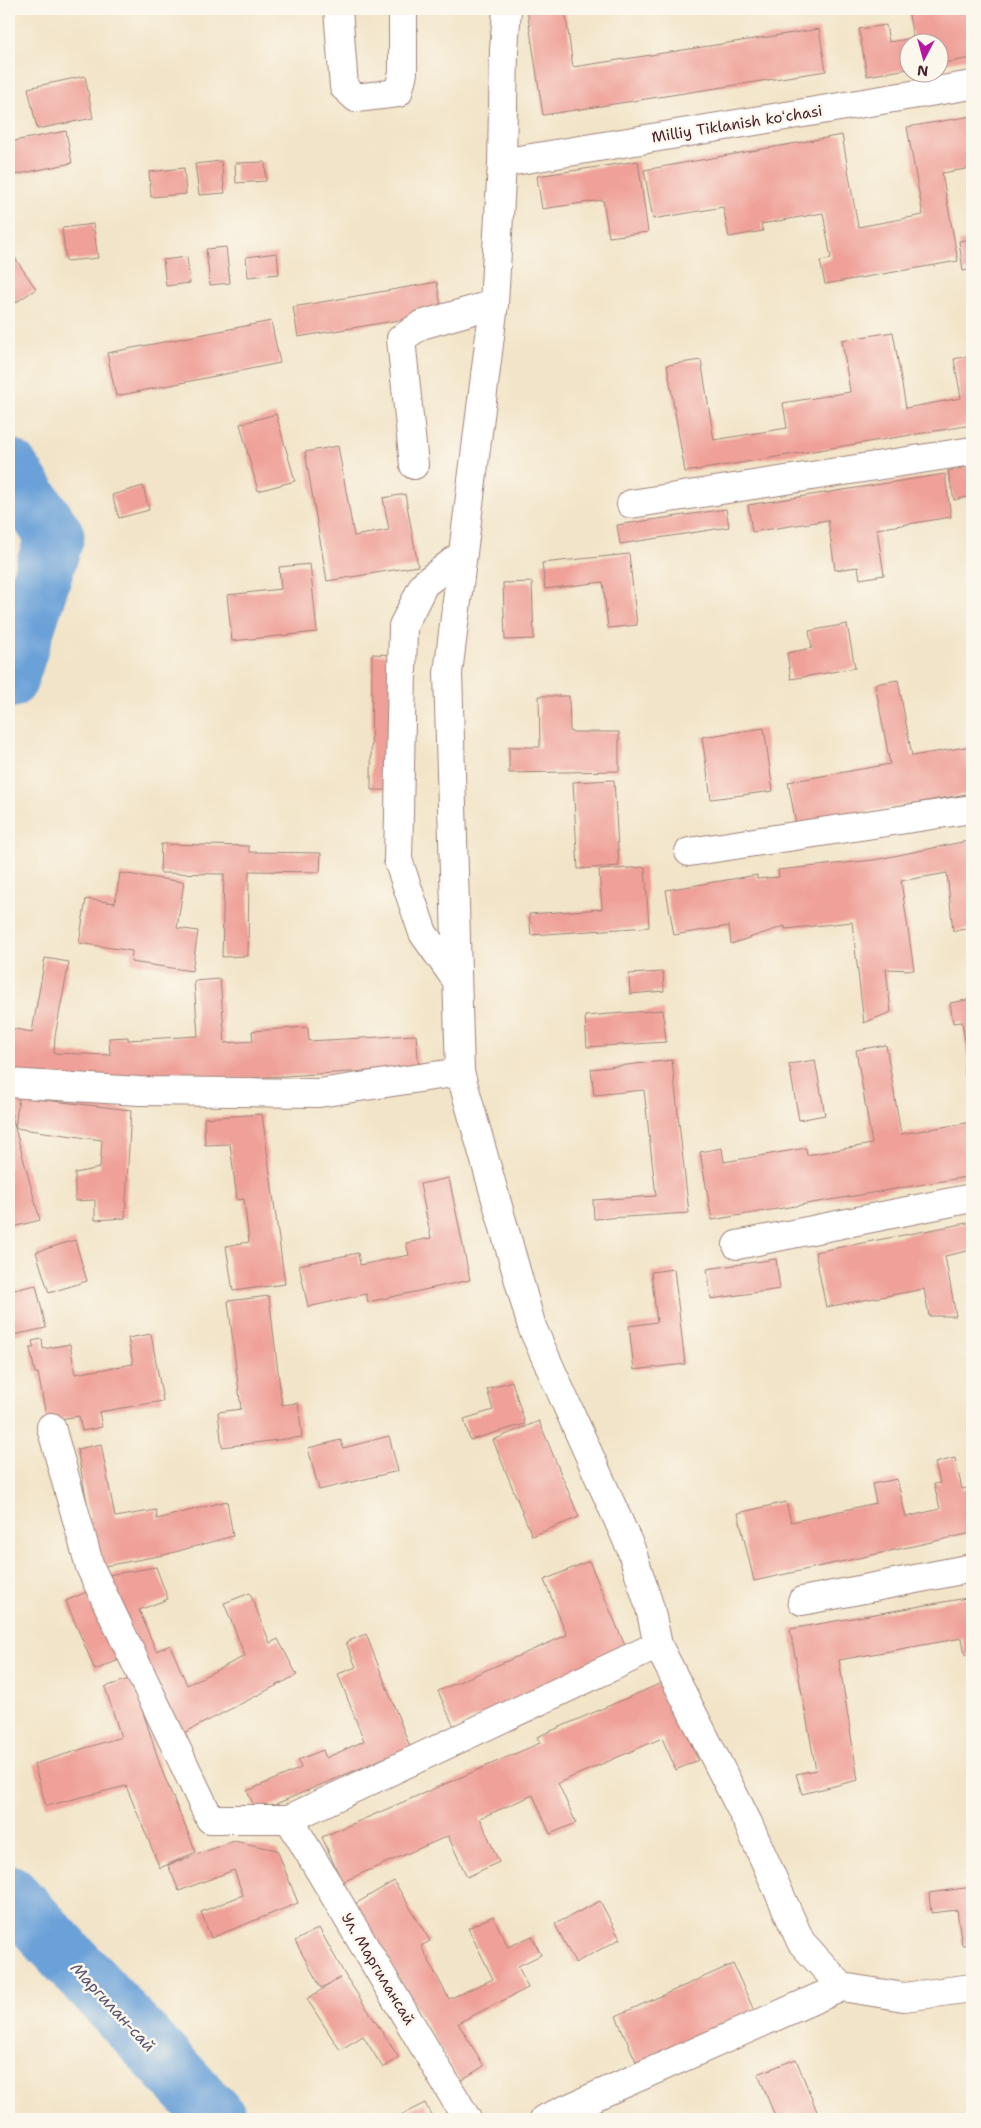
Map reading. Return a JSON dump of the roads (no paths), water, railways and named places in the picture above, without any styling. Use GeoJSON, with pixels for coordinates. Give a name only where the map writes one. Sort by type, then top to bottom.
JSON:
{"type":"FeatureCollection","features":[{"type":"Feature","properties":{"kind":"street"},"geometry":{"type":"LineString","coordinates":[[338,9],[344,87],[356,98],[398,93],[403,73],[403,9]]}},
{"type":"Feature","properties":{"kind":"street"},"geometry":{"type":"LineString","coordinates":[[507,9],[504,50],[502,163],[494,304],[448,674],[460,1072],[532,1327],[631,1548],[650,1608],[658,1645],[748,1823],[801,1942],[842,1987]]}},
{"type":"Feature","properties":{"kind":"street","name":"Milliy Tiklanish koʻchasi"},"geometry":{"type":"LineString","coordinates":[[502,163],[972,85]]}},
{"type":"Feature","properties":{"kind":"street"},"geometry":{"type":"LineString","coordinates":[[414,465],[401,339],[421,325],[494,304]]}},
{"type":"Feature","properties":{"kind":"street"},"geometry":{"type":"LineString","coordinates":[[631,504],[972,451]]}},
{"type":"Feature","properties":{"kind":"street"},"geometry":{"type":"LineString","coordinates":[[458,981],[423,933],[398,860],[403,626],[424,584],[463,554]]}},
{"type":"Feature","properties":{"kind":"street"},"geometry":{"type":"LineString","coordinates":[[689,852],[972,809]]}},
{"type":"Feature","properties":{"kind":"street"},"geometry":{"type":"LineString","coordinates":[[9,1083],[138,1091],[319,1092],[460,1072]]}},
{"type":"Feature","properties":{"kind":"street"},"geometry":{"type":"LineString","coordinates":[[737,1245],[972,1198]]}},
{"type":"Feature","properties":{"kind":"street"},"geometry":{"type":"LineString","coordinates":[[51,1427],[90,1567],[210,1819],[289,1819],[658,1645]]}},
{"type":"Feature","properties":{"kind":"street"},"geometry":{"type":"LineString","coordinates":[[802,1601],[972,1568]]}},
{"type":"Feature","properties":{"kind":"street","name":"Ул. Маргилансай"},"geometry":{"type":"LineString","coordinates":[[289,1819],[467,2119]]}},
{"type":"Feature","properties":{"kind":"street"},"geometry":{"type":"LineString","coordinates":[[544,2119],[842,1987],[904,1997],[972,1988]]}},
{"type":"Feature","properties":{"kind":"waterway","name":"Маргилан-сай"},"geometry":{"type":"LineString","coordinates":[[9,468],[55,536],[9,679]]}},
{"type":"Feature","properties":{"kind":"waterway","name":"Маргилан-сай"},"geometry":{"type":"LineString","coordinates":[[9,1894],[218,2119]]}}]}
